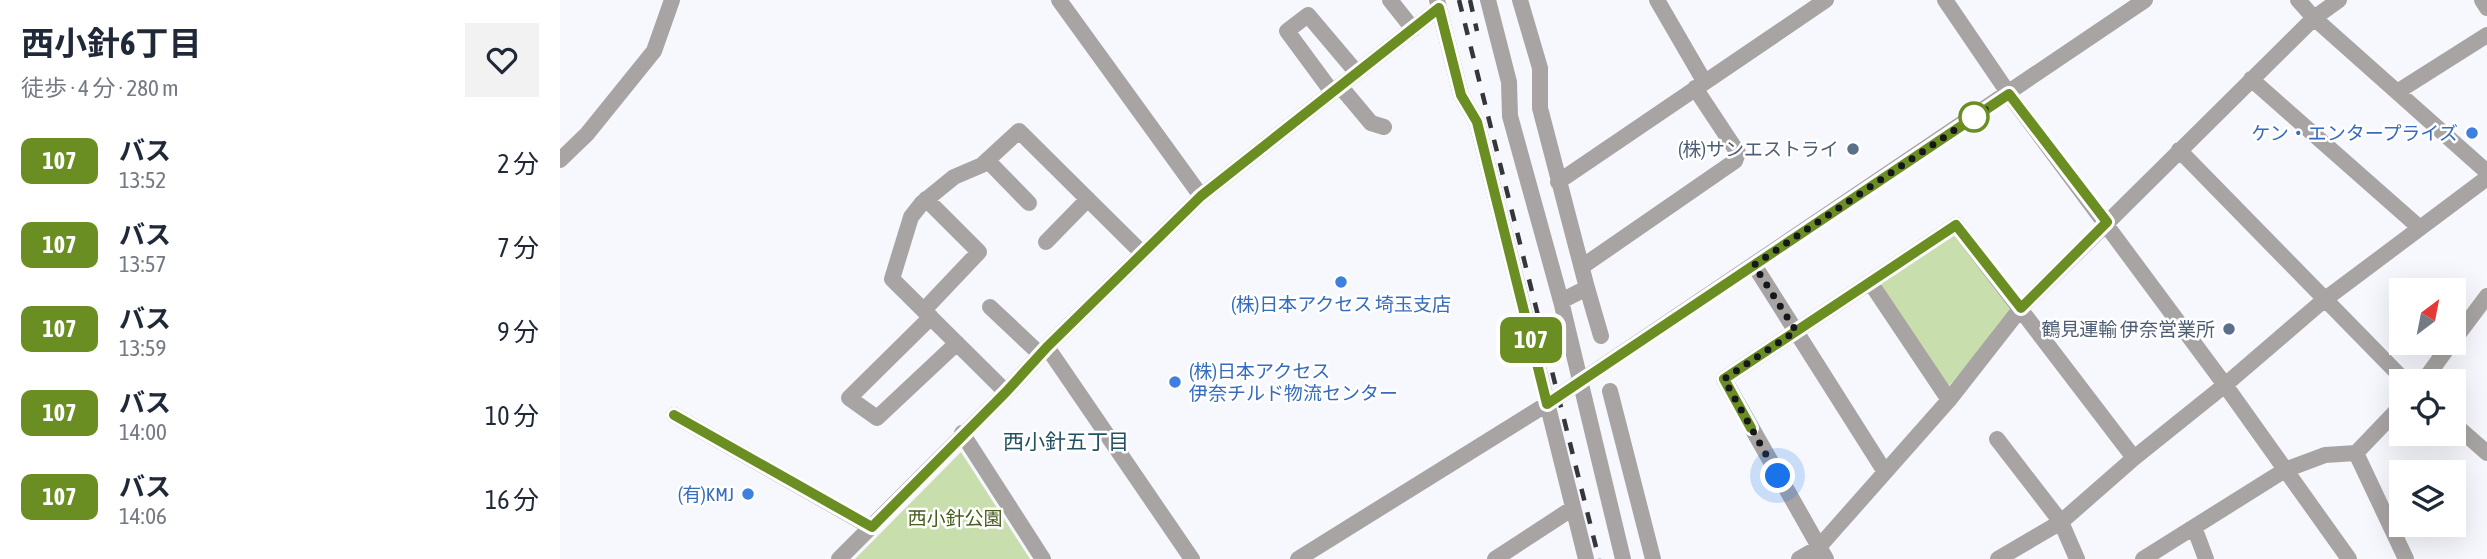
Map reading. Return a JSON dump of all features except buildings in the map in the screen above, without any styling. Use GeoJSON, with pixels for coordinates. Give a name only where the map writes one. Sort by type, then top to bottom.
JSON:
{"type":"FeatureCollection","features":[{"type":"Feature","properties":{"kind":"street"},"geometry":{"type":"LineString","coordinates":[[560,160],[587,134],[654,51],[672,0]]}},
{"type":"Feature","properties":{"kind":"street"},"geometry":{"type":"LineString","coordinates":[[1390,0],[1413,29]]}},
{"type":"Feature","properties":{"kind":"street"},"geometry":{"type":"LineString","coordinates":[[1488,0],[1509,82],[1510,116],[1581,380],[1623,559]]}},
{"type":"Feature","properties":{"kind":"street"},"geometry":{"type":"LineString","coordinates":[[1520,0],[1540,68],[1540,108],[1601,336]]}},
{"type":"Feature","properties":{"kind":"street"},"geometry":{"type":"LineString","coordinates":[[1583,266],[1735,161],[1738,153],[1660,5],[1677,0]]}},
{"type":"Feature","properties":{"kind":"street"},"geometry":{"type":"LineString","coordinates":[[1558,182],[1826,0]]}},
{"type":"Feature","properties":{"kind":"street"},"geometry":{"type":"LineString","coordinates":[[1945,0],[2009,94],[2107,222],[2350,559]]}},
{"type":"Feature","properties":{"kind":"street"},"geometry":{"type":"LineString","coordinates":[[1298,559],[1547,404],[2009,94],[2144,0]]}},
{"type":"Feature","properties":{"kind":"street"},"geometry":{"type":"LineString","coordinates":[[2298,0],[2314,18],[2487,172]]}},
{"type":"Feature","properties":{"kind":"street"},"geometry":{"type":"LineString","coordinates":[[1799,559],[1822,554],[1885,472],[1949,400],[2021,308],[2314,18],[2339,0]]}},
{"type":"Feature","properties":{"kind":"street"},"geometry":{"type":"LineString","coordinates":[[2482,0],[2487,8]]}},
{"type":"Feature","properties":{"kind":"street"},"geometry":{"type":"LineString","coordinates":[[1062,1],[1201,196]]}},
{"type":"Feature","properties":{"kind":"street"},"geometry":{"type":"LineString","coordinates":[[839,559],[962,433],[1006,392],[1043,351],[1201,196],[1413,29],[1438,4]]}},
{"type":"Feature","properties":{"kind":"street"},"geometry":{"type":"LineString","coordinates":[[1438,4],[1461,95],[1477,122],[1586,559]]}},
{"type":"Feature","properties":{"kind":"street"},"geometry":{"type":"LineString","coordinates":[[1357,72],[1308,15],[1287,31],[1336,89],[1371,123],[1384,127]]}},
{"type":"Feature","properties":{"kind":"street"},"geometry":{"type":"LineString","coordinates":[[2398,92],[2487,35]]}},
{"type":"Feature","properties":{"kind":"street"},"geometry":{"type":"LineString","coordinates":[[2252,79],[2420,228]]}},
{"type":"Feature","properties":{"kind":"street"},"geometry":{"type":"LineString","coordinates":[[1006,392],[892,279],[911,217],[926,200],[954,177],[987,160],[1019,131],[1142,253]]}},
{"type":"Feature","properties":{"kind":"street"},"geometry":{"type":"LineString","coordinates":[[2179,150],[2393,369]]}},
{"type":"Feature","properties":{"kind":"street"},"geometry":{"type":"LineString","coordinates":[[987,160],[1029,203]]}},
{"type":"Feature","properties":{"kind":"street"},"geometry":{"type":"LineString","coordinates":[[1998,559],[2061,522],[2324,300],[2487,178]]}},
{"type":"Feature","properties":{"kind":"street"},"geometry":{"type":"LineString","coordinates":[[1046,242],[1088,199]]}},
{"type":"Feature","properties":{"kind":"street"},"geometry":{"type":"LineString","coordinates":[[926,200],[979,252],[927,314],[849,398],[877,418],[957,343]]}},
{"type":"Feature","properties":{"kind":"street"},"geometry":{"type":"LineString","coordinates":[[1822,554],[1724,379],[1956,225],[2134,458]]}},
{"type":"Feature","properties":{"kind":"street"},"geometry":{"type":"LineString","coordinates":[[1754,265],[1885,472]]}},
{"type":"Feature","properties":{"kind":"street"},"geometry":{"type":"LineString","coordinates":[[1870,282],[1949,400]]}},
{"type":"Feature","properties":{"kind":"street"},"geometry":{"type":"LineString","coordinates":[[1560,301],[1587,288]]}},
{"type":"Feature","properties":{"kind":"street"},"geometry":{"type":"LineString","coordinates":[[2466,324],[2486,299]]}},
{"type":"Feature","properties":{"kind":"street"},"geometry":{"type":"LineString","coordinates":[[990,307],[1043,351],[1192,559]]}},
{"type":"Feature","properties":{"kind":"street"},"geometry":{"type":"LineString","coordinates":[[1610,391],[1653,559]]}},
{"type":"Feature","properties":{"kind":"street"},"geometry":{"type":"LineString","coordinates":[[674,415],[872,527]]}},
{"type":"Feature","properties":{"kind":"street"},"geometry":{"type":"LineString","coordinates":[[2145,558],[2285,470],[2325,455],[2356,453],[2389,419]]}},
{"type":"Feature","properties":{"kind":"street"},"geometry":{"type":"LineString","coordinates":[[962,433],[1043,559]]}},
{"type":"Feature","properties":{"kind":"street"},"geometry":{"type":"LineString","coordinates":[[2466,435],[2487,453]]}},
{"type":"Feature","properties":{"kind":"street"},"geometry":{"type":"LineString","coordinates":[[1997,439],[2061,522],[2077,559]]}},
{"type":"Feature","properties":{"kind":"street"},"geometry":{"type":"LineString","coordinates":[[2356,453],[2406,559]]}},
{"type":"Feature","properties":{"kind":"street"},"geometry":{"type":"LineString","coordinates":[[1504,556],[1573,508]]}},
{"type":"Feature","properties":{"kind":"street"},"geometry":{"type":"LineString","coordinates":[[2194,527],[2206,559]]}},
{"type":"Feature","properties":{"kind":"green space"},"geometry":{"type":"Polygon","coordinates":[[[1951,233],[1959,235],[2011,305],[2011,311],[1950,385],[1944,386],[1880,288],[1883,280],[1951,233]]]}},
{"type":"Feature","properties":{"kind":"green space","name":"西小針公園"},"geometry":{"type":"Polygon","coordinates":[[[961,452],[1030,559],[855,559],[961,452]]]}},
{"type":"Feature","properties":{"kind":"railway"},"geometry":{"type":"LineString","coordinates":[[1459,0],[1599,559]]}},
{"type":"Feature","properties":{"kind":"railway"},"geometry":{"type":"LineString","coordinates":[[1470,0],[1477,31]]}},
{"type":"Feature","properties":{"kind":"bus line","name":"107"},"geometry":{"type":"LineString","coordinates":[[674,415],[872,527],[1047,347],[1201,196],[1439,8],[1461,95],[1477,122],[1547,404],[2009,94],[2107,222],[2021,308],[1956,225],[1724,379],[1751,428]]}},
{"type":"Feature","properties":{"kind":"place","name":"ケン・エンタープライズ"},"geometry":{"type":"Point","coordinates":[2472,133]}},
{"type":"Feature","properties":{"kind":"place","name":"(株)サンエストライ"},"geometry":{"type":"Point","coordinates":[1853,149]}},
{"type":"Feature","properties":{"kind":"place","name":"(株)日本アクセス 埼玉支店"},"geometry":{"type":"Point","coordinates":[1341,282]}},
{"type":"Feature","properties":{"kind":"place","name":"鶴見運輸 伊奈営業所"},"geometry":{"type":"Point","coordinates":[2229,329]}},
{"type":"Feature","properties":{"kind":"place","name":"(株)日本アクセス 伊奈チルド物流センター"},"geometry":{"type":"Point","coordinates":[1175,382]}},
{"type":"Feature","properties":{"kind":"place","name":"(有)KMJ"},"geometry":{"type":"Point","coordinates":[748,494]}},
{"type":"Feature","properties":{"kind":"district","name":"西小針五丁目"},"geometry":{"type":"Point","coordinates":[1066,442]}},
{"type":"Feature","properties":{"kind":"route"},"geometry":{"type":"LineString","coordinates":[[1778,476],[1724,379],[1796,331],[1754,265],[1986,109],[1974,117]]}}]}
